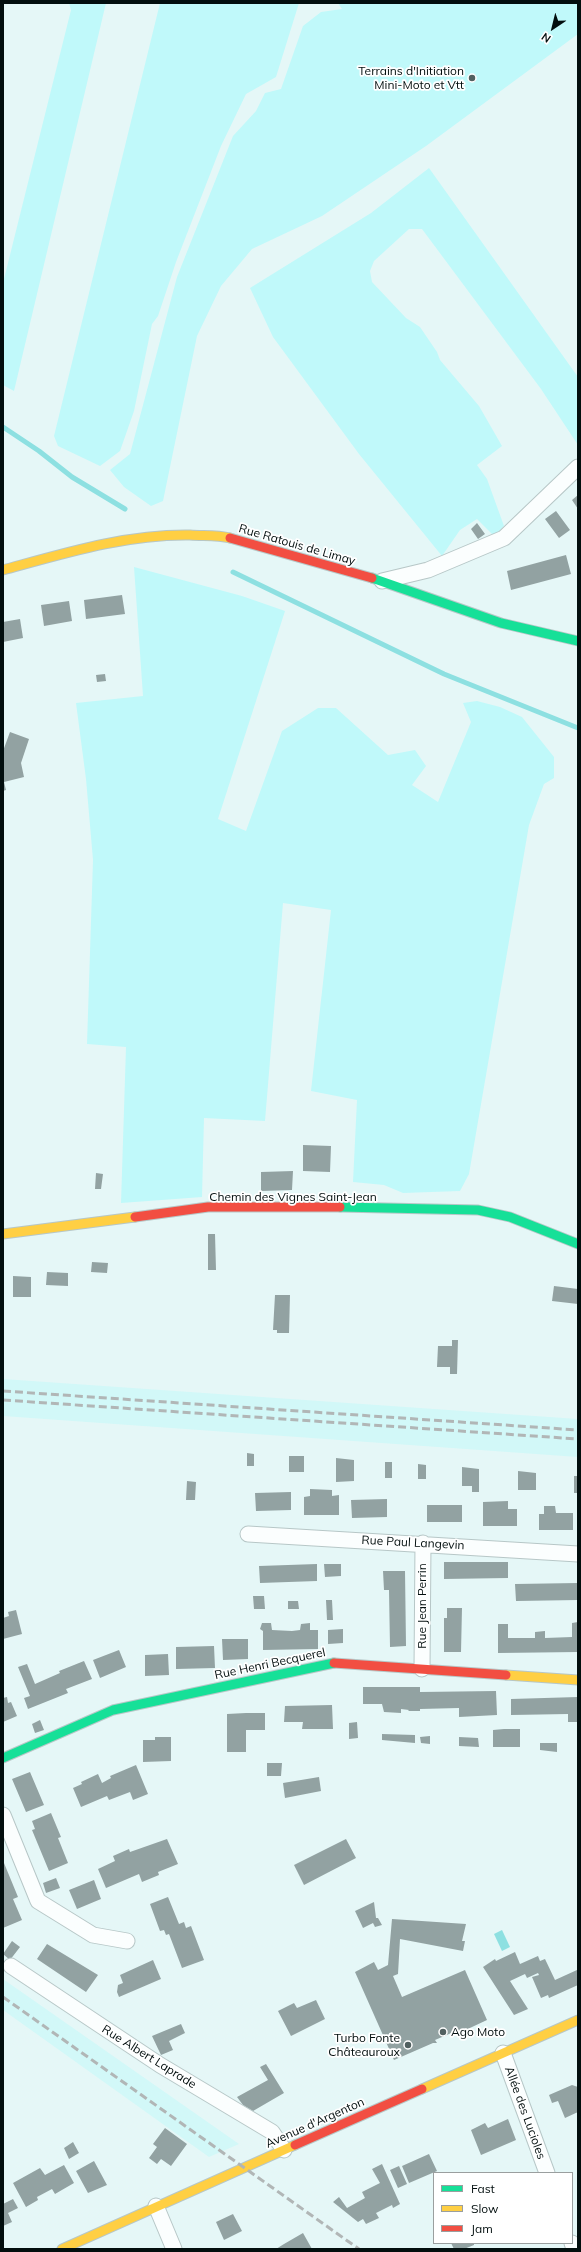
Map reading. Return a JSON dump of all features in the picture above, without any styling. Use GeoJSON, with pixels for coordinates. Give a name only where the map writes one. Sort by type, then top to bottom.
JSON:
{"type":"FeatureCollection","features":[{"type":"Feature","properties":{"kind":"street"},"geometry":{"type":"LineString","coordinates":[[382,581],[428,570],[504,538],[578,467]]}},
{"type":"Feature","properties":{"kind":"street","name":"Rue Ratouis de Limay"},"geometry":{"type":"LineString","coordinates":[[3,570],[102,543],[168,535],[221,536],[382,581],[501,623],[578,641]]}},
{"type":"Feature","properties":{"kind":"street","name":"Chemin des Vignes Saint-Jean"},"geometry":{"type":"LineString","coordinates":[[3,1234],[208,1207],[330,1207],[478,1210],[510,1217],[578,1244]]}},
{"type":"Feature","properties":{"kind":"street","name":"Rue Paul Langevin"},"geometry":{"type":"LineString","coordinates":[[248,1534],[423,1543],[578,1554]]}},
{"type":"Feature","properties":{"kind":"street","name":"Rue Jean Perrin"},"geometry":{"type":"LineString","coordinates":[[422,1669],[423,1543]]}},
{"type":"Feature","properties":{"kind":"street","name":"Rue Henri Becquerel"},"geometry":{"type":"LineString","coordinates":[[3,1758],[113,1710],[334,1663],[578,1680]]}},
{"type":"Feature","properties":{"kind":"street"},"geometry":{"type":"LineString","coordinates":[[3,1815],[38,1901],[93,1935],[126,1941]]}},
{"type":"Feature","properties":{"kind":"street","name":"Rue Albert Laprade"},"geometry":{"type":"LineString","coordinates":[[11,1966],[160,2065],[272,2132],[284,2150]]}},
{"type":"Feature","properties":{"kind":"street","name":"Avenue d'Argenton"},"geometry":{"type":"LineString","coordinates":[[62,2249],[578,2020]]}},
{"type":"Feature","properties":{"kind":"street","name":"Allée des Lucioles"},"geometry":{"type":"LineString","coordinates":[[503,2053],[547,2172]]}},
{"type":"Feature","properties":{"kind":"street"},"geometry":{"type":"LineString","coordinates":[[156,2206],[174,2249]]}},
{"type":"Feature","properties":{"kind":"shaded area"},"geometry":{"type":"Polygon","coordinates":[[[69,3],[106,3],[14,391],[3,385],[3,283],[71,10],[69,3]]]}},
{"type":"Feature","properties":{"kind":"shaded area"},"geometry":{"type":"Polygon","coordinates":[[[160,3],[299,3],[276,77],[246,94],[221,146],[176,262],[158,316],[152,324],[134,411],[120,451],[100,466],[58,446],[54,436],[160,3]]]}},
{"type":"Feature","properties":{"kind":"shaded area"},"geometry":{"type":"Polygon","coordinates":[[[338,3],[578,3],[578,34],[426,146],[322,216],[252,249],[221,286],[197,336],[163,501],[151,506],[124,487],[110,470],[130,454],[177,277],[233,136],[256,111],[265,93],[281,89],[303,26],[321,12],[342,9],[338,3]]]}},
{"type":"Feature","properties":{"kind":"shaded area"},"geometry":{"type":"Polygon","coordinates":[[[429,168],[578,377],[578,445],[541,389],[422,229],[409,229],[374,261],[370,271],[372,282],[406,318],[420,327],[437,352],[440,360],[479,406],[502,446],[477,465],[487,479],[504,526],[494,536],[477,519],[460,530],[442,556],[359,454],[273,337],[250,288],[371,213],[429,168]]]}},
{"type":"Feature","properties":{"kind":"shaded area"},"geometry":{"type":"Polygon","coordinates":[[[134,567],[242,596],[285,611],[218,819],[246,831],[282,731],[318,708],[336,708],[388,755],[415,750],[426,766],[412,785],[438,802],[471,722],[463,703],[477,701],[500,707],[522,717],[554,757],[554,778],[544,784],[529,825],[469,1174],[460,1191],[403,1193],[384,1185],[353,1182],[357,1100],[311,1091],[331,910],[283,903],[265,1121],[204,1118],[202,1197],[121,1203],[126,1047],[87,1044],[93,860],[86,779],[76,703],[143,696],[134,567]]]}},
{"type":"Feature","properties":{"kind":"shaded area"},"geometry":{"type":"Polygon","coordinates":[[[3,1379],[578,1419],[578,1457],[3,1416],[3,1379]]]}},
{"type":"Feature","properties":{"kind":"shaded area"},"geometry":{"type":"Polygon","coordinates":[[[502,1930],[510,1947],[502,1951],[494,1934],[502,1930]]]}},
{"type":"Feature","properties":{"kind":"shaded area"},"geometry":{"type":"Polygon","coordinates":[[[3,1979],[239,2144],[209,2157],[3,2010],[3,1979]]]}},
{"type":"Feature","properties":{"kind":"building"},"geometry":{"type":"Polygon","coordinates":[[[578,495],[578,509],[572,500],[578,495]]]}},
{"type":"Feature","properties":{"kind":"building"},"geometry":{"type":"Polygon","coordinates":[[[556,511],[570,530],[559,538],[545,519],[556,511]]]}},
{"type":"Feature","properties":{"kind":"building"},"geometry":{"type":"Polygon","coordinates":[[[477,523],[485,534],[478,539],[471,529],[477,523]]]}},
{"type":"Feature","properties":{"kind":"building"},"geometry":{"type":"Polygon","coordinates":[[[566,555],[571,574],[511,590],[507,571],[566,555]]]}},
{"type":"Feature","properties":{"kind":"building"},"geometry":{"type":"Polygon","coordinates":[[[122,595],[125,614],[86,619],[84,600],[122,595]]]}},
{"type":"Feature","properties":{"kind":"building"},"geometry":{"type":"Polygon","coordinates":[[[69,601],[72,621],[44,626],[41,605],[69,601]]]}},
{"type":"Feature","properties":{"kind":"building"},"geometry":{"type":"Polygon","coordinates":[[[20,619],[23,638],[3,642],[3,622],[20,619]]]}},
{"type":"Feature","properties":{"kind":"building"},"geometry":{"type":"Polygon","coordinates":[[[105,674],[106,681],[97,682],[96,675],[105,674]]]}},
{"type":"Feature","properties":{"kind":"building"},"geometry":{"type":"Polygon","coordinates":[[[10,732],[29,739],[21,763],[24,777],[4,782],[6,790],[3,791],[3,751],[10,732]]]}},
{"type":"Feature","properties":{"kind":"building"},"geometry":{"type":"Polygon","coordinates":[[[303,1145],[331,1146],[330,1172],[303,1171],[303,1145]]]}},
{"type":"Feature","properties":{"kind":"building"},"geometry":{"type":"Polygon","coordinates":[[[293,1171],[292,1190],[261,1191],[261,1172],[293,1171]]]}},
{"type":"Feature","properties":{"kind":"building"},"geometry":{"type":"Polygon","coordinates":[[[96,1173],[103,1174],[101,1189],[95,1189],[96,1173]]]}},
{"type":"Feature","properties":{"kind":"building"},"geometry":{"type":"Polygon","coordinates":[[[208,1234],[215,1234],[216,1270],[208,1270],[208,1234]]]}},
{"type":"Feature","properties":{"kind":"building"},"geometry":{"type":"Polygon","coordinates":[[[92,1262],[108,1263],[107,1273],[91,1272],[92,1262]]]}},
{"type":"Feature","properties":{"kind":"building"},"geometry":{"type":"Polygon","coordinates":[[[47,1272],[68,1273],[68,1286],[46,1285],[47,1272]]]}},
{"type":"Feature","properties":{"kind":"building"},"geometry":{"type":"Polygon","coordinates":[[[13,1276],[31,1277],[31,1297],[13,1297],[13,1276]]]}},
{"type":"Feature","properties":{"kind":"building"},"geometry":{"type":"Polygon","coordinates":[[[554,1286],[578,1289],[578,1304],[552,1301],[554,1286]]]}},
{"type":"Feature","properties":{"kind":"building"},"geometry":{"type":"Polygon","coordinates":[[[275,1295],[290,1295],[289,1333],[277,1333],[277,1330],[273,1330],[275,1295]]]}},
{"type":"Feature","properties":{"kind":"building"},"geometry":{"type":"Polygon","coordinates":[[[452,1340],[458,1340],[457,1374],[450,1374],[450,1367],[437,1367],[438,1346],[452,1346],[452,1340]]]}},
{"type":"Feature","properties":{"kind":"building"},"geometry":{"type":"Polygon","coordinates":[[[247,1453],[254,1454],[254,1466],[247,1466],[247,1453]]]}},
{"type":"Feature","properties":{"kind":"building"},"geometry":{"type":"Polygon","coordinates":[[[289,1456],[304,1456],[304,1472],[289,1472],[289,1456]]]}},
{"type":"Feature","properties":{"kind":"building"},"geometry":{"type":"Polygon","coordinates":[[[336,1458],[354,1460],[354,1481],[336,1482],[336,1458]]]}},
{"type":"Feature","properties":{"kind":"building"},"geometry":{"type":"Polygon","coordinates":[[[385,1462],[392,1462],[392,1478],[385,1478],[385,1462]]]}},
{"type":"Feature","properties":{"kind":"building"},"geometry":{"type":"Polygon","coordinates":[[[418,1464],[426,1465],[426,1479],[418,1479],[418,1464]]]}},
{"type":"Feature","properties":{"kind":"building"},"geometry":{"type":"Polygon","coordinates":[[[462,1467],[479,1469],[479,1492],[472,1492],[472,1486],[462,1486],[462,1467]]]}},
{"type":"Feature","properties":{"kind":"building"},"geometry":{"type":"Polygon","coordinates":[[[518,1471],[536,1473],[536,1490],[518,1490],[518,1471]]]}},
{"type":"Feature","properties":{"kind":"building"},"geometry":{"type":"Polygon","coordinates":[[[574,1476],[578,1476],[578,1493],[574,1493],[574,1476]]]}},
{"type":"Feature","properties":{"kind":"building"},"geometry":{"type":"Polygon","coordinates":[[[187,1481],[196,1482],[195,1500],[186,1500],[187,1481]]]}},
{"type":"Feature","properties":{"kind":"building"},"geometry":{"type":"Polygon","coordinates":[[[310,1489],[332,1490],[332,1496],[339,1495],[339,1515],[304,1515],[304,1497],[310,1496],[310,1489]]]}},
{"type":"Feature","properties":{"kind":"building"},"geometry":{"type":"Polygon","coordinates":[[[291,1492],[291,1510],[256,1511],[255,1493],[291,1492]]]}},
{"type":"Feature","properties":{"kind":"building"},"geometry":{"type":"Polygon","coordinates":[[[387,1499],[387,1517],[352,1518],[351,1500],[387,1499]]]}},
{"type":"Feature","properties":{"kind":"building"},"geometry":{"type":"Polygon","coordinates":[[[508,1501],[508,1509],[517,1509],[517,1526],[483,1526],[483,1502],[508,1501]]]}},
{"type":"Feature","properties":{"kind":"building"},"geometry":{"type":"Polygon","coordinates":[[[427,1505],[462,1505],[462,1522],[427,1522],[427,1505]]]}},
{"type":"Feature","properties":{"kind":"building"},"geometry":{"type":"Polygon","coordinates":[[[544,1506],[555,1506],[556,1513],[573,1513],[573,1530],[539,1530],[539,1514],[544,1514],[544,1506]]]}},
{"type":"Feature","properties":{"kind":"building"},"geometry":{"type":"Polygon","coordinates":[[[444,1562],[508,1562],[508,1578],[444,1579],[444,1562]]]}},
{"type":"Feature","properties":{"kind":"building"},"geometry":{"type":"Polygon","coordinates":[[[317,1564],[317,1581],[260,1583],[259,1566],[317,1564]]]}},
{"type":"Feature","properties":{"kind":"building"},"geometry":{"type":"Polygon","coordinates":[[[324,1564],[341,1564],[341,1576],[325,1577],[324,1564]]]}},
{"type":"Feature","properties":{"kind":"building"},"geometry":{"type":"Polygon","coordinates":[[[383,1571],[405,1571],[406,1646],[390,1647],[389,1590],[384,1590],[383,1571]]]}},
{"type":"Feature","properties":{"kind":"building"},"geometry":{"type":"Polygon","coordinates":[[[578,1583],[578,1600],[516,1601],[515,1584],[578,1583]]]}},
{"type":"Feature","properties":{"kind":"building"},"geometry":{"type":"Polygon","coordinates":[[[253,1596],[264,1596],[265,1609],[254,1609],[253,1596]]]}},
{"type":"Feature","properties":{"kind":"building"},"geometry":{"type":"Polygon","coordinates":[[[326,1600],[332,1600],[333,1620],[327,1620],[326,1600]]]}},
{"type":"Feature","properties":{"kind":"building"},"geometry":{"type":"Polygon","coordinates":[[[288,1601],[298,1601],[299,1609],[288,1609],[288,1601]]]}},
{"type":"Feature","properties":{"kind":"building"},"geometry":{"type":"Polygon","coordinates":[[[447,1608],[462,1608],[461,1652],[444,1652],[444,1618],[447,1618],[447,1608]]]}},
{"type":"Feature","properties":{"kind":"building"},"geometry":{"type":"Polygon","coordinates":[[[16,1610],[22,1634],[3,1639],[3,1618],[9,1616],[8,1612],[16,1610]]]}},
{"type":"Feature","properties":{"kind":"building"},"geometry":{"type":"Polygon","coordinates":[[[578,1622],[578,1652],[498,1653],[498,1624],[508,1624],[508,1638],[535,1638],[535,1632],[545,1631],[545,1638],[572,1637],[572,1623],[578,1622]]]}},
{"type":"Feature","properties":{"kind":"building"},"geometry":{"type":"Polygon","coordinates":[[[262,1623],[271,1623],[272,1630],[292,1631],[300,1630],[301,1624],[310,1623],[310,1630],[318,1630],[318,1649],[263,1650],[263,1631],[260,1629],[262,1623]]]}},
{"type":"Feature","properties":{"kind":"building"},"geometry":{"type":"Polygon","coordinates":[[[343,1629],[343,1643],[328,1644],[328,1630],[343,1629]]]}},
{"type":"Feature","properties":{"kind":"building"},"geometry":{"type":"Polygon","coordinates":[[[222,1639],[248,1639],[248,1659],[223,1660],[222,1639]]]}},
{"type":"Feature","properties":{"kind":"building"},"geometry":{"type":"Polygon","coordinates":[[[214,1646],[215,1668],[176,1669],[176,1647],[214,1646]]]}},
{"type":"Feature","properties":{"kind":"building"},"geometry":{"type":"Polygon","coordinates":[[[119,1650],[126,1667],[100,1678],[93,1660],[119,1650]]]}},
{"type":"Feature","properties":{"kind":"building"},"geometry":{"type":"Polygon","coordinates":[[[168,1654],[169,1675],[145,1676],[145,1655],[168,1654]]]}},
{"type":"Feature","properties":{"kind":"building"},"geometry":{"type":"Polygon","coordinates":[[[84,1661],[92,1679],[66,1689],[68,1693],[28,1709],[24,1698],[30,1696],[18,1667],[27,1664],[35,1684],[60,1673],[59,1671],[84,1661]]]}},
{"type":"Feature","properties":{"kind":"building"},"geometry":{"type":"Polygon","coordinates":[[[363,1687],[420,1687],[420,1692],[496,1691],[497,1715],[459,1717],[459,1708],[420,1709],[420,1711],[408,1711],[409,1710],[401,1709],[401,1713],[384,1712],[382,1704],[363,1704],[363,1687]]]}},
{"type":"Feature","properties":{"kind":"building"},"geometry":{"type":"Polygon","coordinates":[[[7,1697],[8,1703],[11,1702],[17,1716],[3,1722],[3,1698],[7,1697]]]}},
{"type":"Feature","properties":{"kind":"building"},"geometry":{"type":"Polygon","coordinates":[[[578,1697],[578,1722],[568,1722],[568,1714],[511,1715],[511,1699],[578,1697]]]}},
{"type":"Feature","properties":{"kind":"building"},"geometry":{"type":"Polygon","coordinates":[[[332,1705],[333,1729],[302,1729],[303,1722],[284,1722],[285,1706],[332,1705]]]}},
{"type":"Feature","properties":{"kind":"building"},"geometry":{"type":"Polygon","coordinates":[[[265,1713],[265,1730],[246,1730],[246,1752],[227,1752],[227,1714],[265,1713]]]}},
{"type":"Feature","properties":{"kind":"building"},"geometry":{"type":"Polygon","coordinates":[[[40,1720],[44,1730],[35,1733],[32,1724],[40,1720]]]}},
{"type":"Feature","properties":{"kind":"building"},"geometry":{"type":"Polygon","coordinates":[[[357,1722],[358,1738],[349,1739],[349,1723],[357,1722]]]}},
{"type":"Feature","properties":{"kind":"building"},"geometry":{"type":"Polygon","coordinates":[[[520,1729],[520,1747],[493,1747],[493,1730],[520,1729]]]}},
{"type":"Feature","properties":{"kind":"building"},"geometry":{"type":"Polygon","coordinates":[[[382,1734],[415,1735],[415,1743],[382,1740],[382,1734]]]}},
{"type":"Feature","properties":{"kind":"building"},"geometry":{"type":"Polygon","coordinates":[[[430,1736],[430,1744],[421,1743],[420,1737],[430,1736]]]}},
{"type":"Feature","properties":{"kind":"building"},"geometry":{"type":"Polygon","coordinates":[[[155,1737],[171,1737],[171,1761],[143,1762],[143,1740],[155,1740],[155,1737]]]}},
{"type":"Feature","properties":{"kind":"building"},"geometry":{"type":"Polygon","coordinates":[[[459,1737],[478,1738],[479,1747],[459,1746],[459,1737]]]}},
{"type":"Feature","properties":{"kind":"building"},"geometry":{"type":"Polygon","coordinates":[[[540,1743],[557,1743],[557,1752],[540,1750],[540,1743]]]}},
{"type":"Feature","properties":{"kind":"building"},"geometry":{"type":"Polygon","coordinates":[[[267,1763],[282,1763],[281,1776],[267,1776],[267,1763]]]}},
{"type":"Feature","properties":{"kind":"building"},"geometry":{"type":"Polygon","coordinates":[[[136,1765],[148,1794],[133,1800],[130,1792],[109,1800],[107,1796],[81,1807],[73,1788],[82,1784],[81,1782],[98,1774],[102,1783],[111,1778],[110,1776],[136,1765]]]}},
{"type":"Feature","properties":{"kind":"building"},"geometry":{"type":"Polygon","coordinates":[[[30,1772],[44,1805],[26,1812],[12,1779],[30,1772]]]}},
{"type":"Feature","properties":{"kind":"building"},"geometry":{"type":"Polygon","coordinates":[[[319,1777],[321,1791],[285,1798],[283,1783],[319,1777]]]}},
{"type":"Feature","properties":{"kind":"building"},"geometry":{"type":"Polygon","coordinates":[[[51,1813],[61,1837],[58,1838],[68,1863],[49,1871],[32,1830],[35,1829],[32,1821],[51,1813]]]}},
{"type":"Feature","properties":{"kind":"building"},"geometry":{"type":"Polygon","coordinates":[[[167,1839],[178,1864],[158,1872],[159,1875],[142,1882],[139,1874],[106,1888],[98,1869],[115,1861],[113,1856],[129,1849],[130,1852],[167,1839]]]}},
{"type":"Feature","properties":{"kind":"building"},"geometry":{"type":"Polygon","coordinates":[[[346,1839],[356,1858],[304,1885],[294,1865],[346,1839]]]}},
{"type":"Feature","properties":{"kind":"building"},"geometry":{"type":"Polygon","coordinates":[[[4,1863],[18,1897],[13,1899],[22,1920],[3,1928],[4,1863]]]}},
{"type":"Feature","properties":{"kind":"building"},"geometry":{"type":"Polygon","coordinates":[[[56,1878],[60,1888],[46,1893],[43,1883],[56,1878]]]}},
{"type":"Feature","properties":{"kind":"building"},"geometry":{"type":"Polygon","coordinates":[[[94,1880],[101,1899],[77,1909],[69,1890],[94,1880]]]}},
{"type":"Feature","properties":{"kind":"building"},"geometry":{"type":"Polygon","coordinates":[[[168,1897],[179,1924],[184,1922],[186,1928],[191,1926],[204,1960],[182,1968],[169,1934],[166,1935],[164,1930],[160,1931],[150,1904],[168,1897]]]}},
{"type":"Feature","properties":{"kind":"building"},"geometry":{"type":"Polygon","coordinates":[[[374,1902],[376,1918],[378,1918],[382,1925],[375,1927],[373,1923],[363,1928],[355,1911],[374,1902]]]}},
{"type":"Feature","properties":{"kind":"building"},"geometry":{"type":"Polygon","coordinates":[[[392,1919],[466,1924],[462,1941],[465,1941],[463,1951],[400,1939],[398,1974],[393,1976],[402,1997],[465,1970],[487,2020],[457,2034],[456,2031],[435,2040],[437,2043],[433,2043],[394,2060],[355,1972],[374,1962],[378,1970],[388,1965],[392,1919]]]}},
{"type":"Feature","properties":{"kind":"building"},"geometry":{"type":"Polygon","coordinates":[[[12,1941],[20,1947],[10,1960],[3,1954],[12,1941]]]}},
{"type":"Feature","properties":{"kind":"building"},"geometry":{"type":"Polygon","coordinates":[[[47,1944],[98,1975],[86,1992],[37,1959],[47,1944]]]}},
{"type":"Feature","properties":{"kind":"building"},"geometry":{"type":"Polygon","coordinates":[[[515,1952],[520,1964],[538,1956],[540,1961],[545,1959],[555,1980],[577,1970],[578,1985],[549,1998],[548,1995],[541,1998],[532,1977],[539,1975],[538,1973],[527,1978],[525,1974],[510,1981],[528,2009],[514,2015],[483,1967],[495,1959],[496,1961],[515,1952]]]}},
{"type":"Feature","properties":{"kind":"building"},"geometry":{"type":"Polygon","coordinates":[[[153,1960],[161,1979],[119,1997],[117,1992],[118,1985],[123,1983],[120,1975],[153,1960]]]}},
{"type":"Feature","properties":{"kind":"building"},"geometry":{"type":"Polygon","coordinates":[[[316,2000],[325,2019],[291,2036],[278,2011],[294,2003],[297,2008],[316,2000]]]}},
{"type":"Feature","properties":{"kind":"building"},"geometry":{"type":"Polygon","coordinates":[[[181,2024],[185,2033],[169,2041],[173,2050],[161,2055],[152,2036],[181,2024]]]}},
{"type":"Feature","properties":{"kind":"building"},"geometry":{"type":"Polygon","coordinates":[[[266,2064],[284,2093],[253,2111],[243,2105],[237,2097],[268,2080],[260,2067],[266,2064]]]}},
{"type":"Feature","properties":{"kind":"building"},"geometry":{"type":"Polygon","coordinates":[[[572,2085],[578,2087],[578,2112],[565,2118],[558,2101],[552,2103],[549,2095],[572,2085]]]}},
{"type":"Feature","properties":{"kind":"building"},"geometry":{"type":"Polygon","coordinates":[[[508,2119],[516,2140],[481,2155],[471,2130],[485,2123],[488,2128],[508,2119]]]}},
{"type":"Feature","properties":{"kind":"building"},"geometry":{"type":"Polygon","coordinates":[[[165,2128],[187,2144],[171,2166],[161,2159],[157,2164],[149,2158],[157,2147],[153,2144],[165,2128]]]}},
{"type":"Feature","properties":{"kind":"building"},"geometry":{"type":"Polygon","coordinates":[[[73,2142],[79,2153],[69,2159],[64,2148],[73,2142]]]}},
{"type":"Feature","properties":{"kind":"building"},"geometry":{"type":"Polygon","coordinates":[[[429,2154],[437,2171],[409,2183],[402,2166],[429,2154]]]}},
{"type":"Feature","properties":{"kind":"building"},"geometry":{"type":"Polygon","coordinates":[[[94,2161],[107,2185],[88,2193],[76,2171],[94,2161]]]}},
{"type":"Feature","properties":{"kind":"building"},"geometry":{"type":"Polygon","coordinates":[[[382,2164],[400,2204],[393,2208],[392,2205],[376,2213],[379,2218],[366,2224],[363,2219],[358,2222],[333,2202],[339,2197],[347,2208],[365,2198],[362,2192],[380,2183],[372,2169],[382,2164]]]}},
{"type":"Feature","properties":{"kind":"building"},"geometry":{"type":"Polygon","coordinates":[[[64,2165],[74,2183],[55,2194],[52,2189],[37,2197],[38,2200],[26,2207],[13,2183],[40,2168],[45,2175],[64,2165]]]}},
{"type":"Feature","properties":{"kind":"building"},"geometry":{"type":"Polygon","coordinates":[[[399,2166],[407,2184],[398,2188],[390,2170],[399,2166]]]}},
{"type":"Feature","properties":{"kind":"building"},"geometry":{"type":"Polygon","coordinates":[[[13,2199],[18,2208],[8,2213],[12,2222],[3,2226],[3,2204],[13,2199]]]}},
{"type":"Feature","properties":{"kind":"building"},"geometry":{"type":"Polygon","coordinates":[[[233,2214],[242,2231],[224,2240],[216,2222],[233,2214]]]}},
{"type":"Feature","properties":{"kind":"building"},"geometry":{"type":"Polygon","coordinates":[[[303,2233],[312,2249],[276,2249],[284,2244],[303,2233]]]}},
{"type":"Feature","properties":{"kind":"building"},"geometry":{"type":"Polygon","coordinates":[[[452,2244],[474,2244],[464,2249],[454,2249],[452,2244]]]}},
{"type":"Feature","properties":{"kind":"waterway"},"geometry":{"type":"LineString","coordinates":[[3,427],[39,451],[72,477],[125,509]]}},
{"type":"Feature","properties":{"kind":"waterway"},"geometry":{"type":"LineString","coordinates":[[233,572],[444,674],[578,728]]}},
{"type":"Feature","properties":{"kind":"railway"},"geometry":{"type":"LineString","coordinates":[[3,1391],[578,1430]]}},
{"type":"Feature","properties":{"kind":"railway"},"geometry":{"type":"LineString","coordinates":[[3,1400],[578,1439]]}},
{"type":"Feature","properties":{"kind":"railway"},"geometry":{"type":"LineString","coordinates":[[3,1997],[359,2249]]}},
{"type":"Feature","properties":{"kind":"traffic: fast"},"geometry":{"type":"LineString","coordinates":[[372,578],[501,623],[578,641]]}},
{"type":"Feature","properties":{"kind":"traffic: fast"},"geometry":{"type":"LineString","coordinates":[[340,1207],[478,1210],[510,1217],[578,1244]]}},
{"type":"Feature","properties":{"kind":"traffic: fast"},"geometry":{"type":"LineString","coordinates":[[3,1758],[113,1710],[334,1663]]}},
{"type":"Feature","properties":{"kind":"traffic: slow"},"geometry":{"type":"LineString","coordinates":[[3,570],[49,557],[119,541],[190,535],[230,538]]}},
{"type":"Feature","properties":{"kind":"traffic: slow"},"geometry":{"type":"LineString","coordinates":[[3,1234],[135,1217]]}},
{"type":"Feature","properties":{"kind":"traffic: slow"},"geometry":{"type":"LineString","coordinates":[[506,1675],[578,1680]]}},
{"type":"Feature","properties":{"kind":"traffic: slow"},"geometry":{"type":"LineString","coordinates":[[422,2089],[578,2020]]}},
{"type":"Feature","properties":{"kind":"traffic: slow"},"geometry":{"type":"LineString","coordinates":[[62,2249],[295,2145]]}},
{"type":"Feature","properties":{"kind":"traffic: jam"},"geometry":{"type":"LineString","coordinates":[[230,538],[372,578]]}},
{"type":"Feature","properties":{"kind":"traffic: jam"},"geometry":{"type":"LineString","coordinates":[[135,1217],[208,1207],[340,1207]]}},
{"type":"Feature","properties":{"kind":"traffic: jam"},"geometry":{"type":"LineString","coordinates":[[334,1663],[506,1675]]}},
{"type":"Feature","properties":{"kind":"traffic: jam"},"geometry":{"type":"LineString","coordinates":[[295,2145],[422,2089]]}},
{"type":"Feature","properties":{"kind":"place","name":"Terrains d'Initiation Mini-Moto et Vtt"},"geometry":{"type":"Point","coordinates":[472,78]}},
{"type":"Feature","properties":{"kind":"place","name":"Ago Moto"},"geometry":{"type":"Point","coordinates":[443,2032]}},
{"type":"Feature","properties":{"kind":"place","name":"Turbo Fonte Châteauroux"},"geometry":{"type":"Point","coordinates":[408,2045]}}]}
